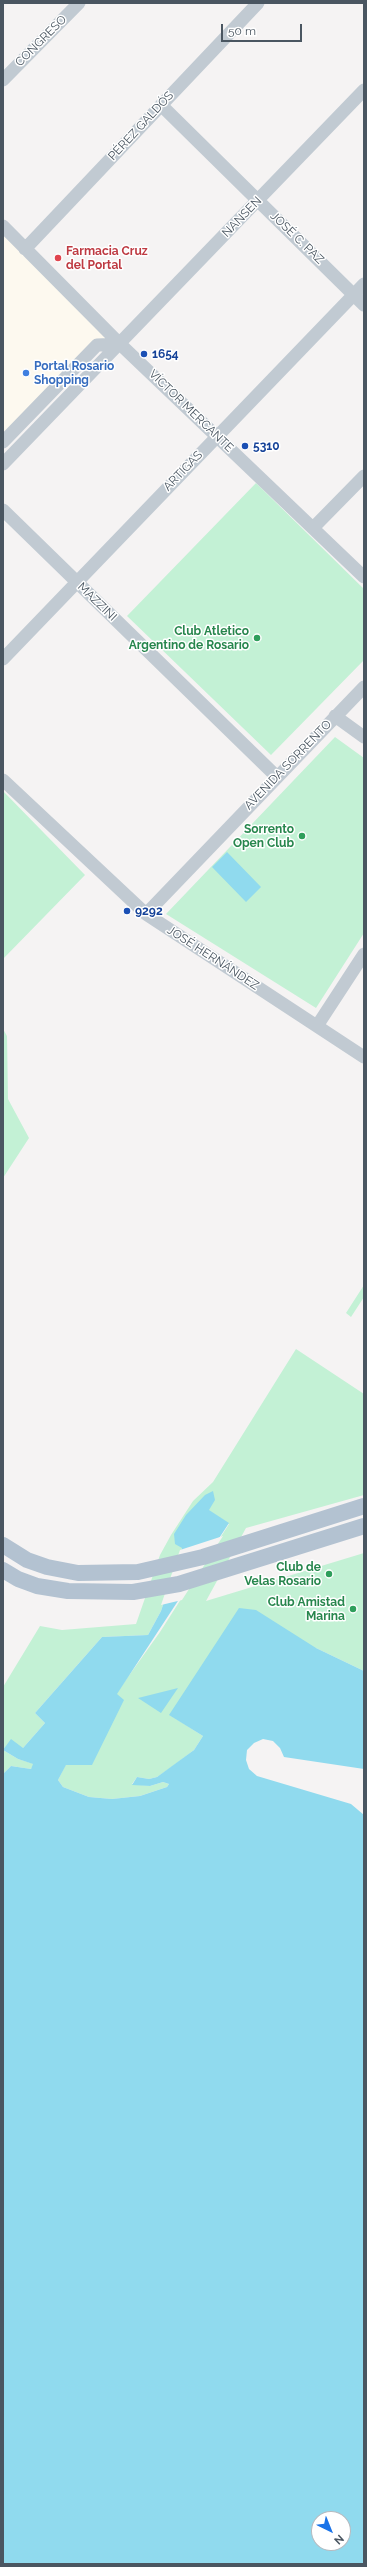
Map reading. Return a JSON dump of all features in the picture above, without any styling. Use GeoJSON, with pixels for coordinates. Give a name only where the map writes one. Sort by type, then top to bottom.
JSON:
{"type":"FeatureCollection","features":[{"type":"Feature","properties":{"kind":"main road"},"geometry":{"type":"LineString","coordinates":[[6,1547],[47,1567],[78,1573],[113,1574],[138,1572],[169,1566],[364,1506]]}},
{"type":"Feature","properties":{"kind":"main road"},"geometry":{"type":"LineString","coordinates":[[3,1570],[18,1579],[37,1586],[68,1591],[101,1593],[157,1589],[222,1571],[364,1526]]}},
{"type":"Feature","properties":{"kind":"street","name":"PÉREZ GALDÓS"},"geometry":{"type":"LineString","coordinates":[[25,249],[258,3]]}},
{"type":"Feature","properties":{"kind":"street","name":"CONGRESO"},"geometry":{"type":"LineString","coordinates":[[3,80],[71,6]]}},
{"type":"Feature","properties":{"kind":"street","name":"NANSEN"},"geometry":{"type":"LineString","coordinates":[[3,464],[364,90]]}},
{"type":"Feature","properties":{"kind":"street","name":"JOSÉ C. PAZ"},"geometry":{"type":"LineString","coordinates":[[161,105],[364,304]]}},
{"type":"Feature","properties":{"kind":"street","name":"VÍCTOR MERCANTE"},"geometry":{"type":"LineString","coordinates":[[3,226],[120,344],[364,577]]}},
{"type":"Feature","properties":{"kind":"street","name":"ARTIGAS"},"geometry":{"type":"LineString","coordinates":[[3,659],[364,284]]}},
{"type":"Feature","properties":{"kind":"street"},"geometry":{"type":"LineString","coordinates":[[3,442],[97,344],[120,344]]}},
{"type":"Feature","properties":{"kind":"street"},"geometry":{"type":"LineString","coordinates":[[313,528],[364,476]]}},
{"type":"Feature","properties":{"kind":"street","name":"MAZZINI"},"geometry":{"type":"LineString","coordinates":[[3,510],[276,776]]}},
{"type":"Feature","properties":{"kind":"street","name":"AVENIDA SORRENTO"},"geometry":{"type":"LineString","coordinates":[[146,914],[276,776],[364,687]]}},
{"type":"Feature","properties":{"kind":"street"},"geometry":{"type":"LineString","coordinates":[[335,716],[364,737]]}},
{"type":"Feature","properties":{"kind":"street","name":"JOSÉ HERNÁNDEZ"},"geometry":{"type":"LineString","coordinates":[[3,780],[146,914],[364,1057]]}},
{"type":"Feature","properties":{"kind":"street"},"geometry":{"type":"LineString","coordinates":[[317,1026],[364,954]]}},
{"type":"Feature","properties":{"kind":"shaded area","name":"Portal Rosario Shopping"},"geometry":{"type":"Polygon","coordinates":[[[3,226],[120,344],[97,345],[3,442],[3,226]]]}},
{"type":"Feature","properties":{"kind":"green space","name":"Club Atletico Argentino de Rosario"},"geometry":{"type":"Polygon","coordinates":[[[256,483],[364,589],[364,660],[271,755],[127,616],[256,483]]]}},
{"type":"Feature","properties":{"kind":"green space","name":"Sorrento Open Club"},"geometry":{"type":"Polygon","coordinates":[[[335,737],[364,758],[364,933],[316,1008],[166,914],[335,737]]]}},
{"type":"Feature","properties":{"kind":"green space"},"geometry":{"type":"Polygon","coordinates":[[[3,791],[85,875],[3,959],[3,791]]]}},
{"type":"Feature","properties":{"kind":"green space"},"geometry":{"type":"Polygon","coordinates":[[[3,1029],[7,1036],[8,1099],[29,1138],[3,1178],[3,1029]]]}},
{"type":"Feature","properties":{"kind":"green space"},"geometry":{"type":"Polygon","coordinates":[[[364,1285],[364,1297],[351,1317],[346,1313],[364,1285]]]}},
{"type":"Feature","properties":{"kind":"green space","name":"Club de Velas Rosario"},"geometry":{"type":"Polygon","coordinates":[[[296,1349],[364,1394],[364,1495],[246,1528],[206,1601],[364,1553],[364,1671],[316,1648],[170,1715],[203,1736],[194,1750],[157,1777],[149,1779],[137,1777],[132,1784],[150,1786],[163,1782],[169,1784],[167,1787],[140,1796],[112,1799],[89,1797],[63,1787],[58,1780],[66,1764],[160,1632],[229,1524],[208,1510],[182,1548],[161,1611],[148,1635],[102,1637],[35,1713],[45,1723],[23,1748],[3,1750],[3,1687],[40,1626],[62,1630],[136,1624],[160,1555],[171,1535],[193,1501],[213,1482],[296,1349]]]}},
{"type":"Feature","properties":{"kind":"green space"},"geometry":{"type":"Polygon","coordinates":[[[3,1750],[18,1759],[34,1764],[31,1769],[11,1766],[3,1774],[3,1750]]]}},
{"type":"Feature","properties":{"kind":"water"},"geometry":{"type":"Polygon","coordinates":[[[227,852],[261,887],[246,902],[212,867],[227,852]]]}},
{"type":"Feature","properties":{"kind":"water"},"geometry":{"type":"Polygon","coordinates":[[[213,1491],[215,1500],[209,1510],[229,1523],[117,1694],[124,1700],[92,1765],[66,1765],[58,1780],[63,1787],[89,1797],[112,1799],[140,1796],[167,1787],[169,1784],[163,1782],[150,1786],[132,1785],[137,1777],[149,1779],[157,1777],[194,1750],[203,1736],[169,1715],[239,1608],[256,1610],[316,1648],[364,1671],[364,1769],[284,1757],[280,1748],[273,1741],[263,1739],[254,1743],[247,1750],[246,1760],[249,1769],[257,1776],[351,1804],[364,1815],[364,2564],[3,2564],[3,1774],[11,1766],[31,1769],[33,1764],[18,1759],[3,1750],[11,1739],[23,1748],[45,1723],[35,1713],[102,1637],[148,1635],[161,1611],[182,1548],[175,1544],[174,1534],[186,1515],[205,1495],[213,1491]]]}},
{"type":"Feature","properties":{"kind":"water"},"geometry":{"type":"Polygon","coordinates":[[[178,1688],[161,1713],[138,1698],[178,1688]]]}},
{"type":"Feature","properties":{"kind":"pier"},"geometry":{"type":"Polygon","coordinates":[[[223,1536],[182,1600],[161,1605],[180,1550],[223,1536]]]}},
{"type":"Feature","properties":{"kind":"place","name":"Farmacia Cruz del Portal"},"geometry":{"type":"Point","coordinates":[58,258]}},
{"type":"Feature","properties":{"kind":"place","name":"1654"},"geometry":{"type":"Point","coordinates":[144,354]}},
{"type":"Feature","properties":{"kind":"place","name":"Portal Rosario Shopping"},"geometry":{"type":"Point","coordinates":[26,373]}},
{"type":"Feature","properties":{"kind":"place","name":"5310"},"geometry":{"type":"Point","coordinates":[245,446]}},
{"type":"Feature","properties":{"kind":"place","name":"Club Atletico Argentino de Rosario"},"geometry":{"type":"Point","coordinates":[257,638]}},
{"type":"Feature","properties":{"kind":"place","name":"Sorrento Open Club"},"geometry":{"type":"Point","coordinates":[302,836]}},
{"type":"Feature","properties":{"kind":"place","name":"9292"},"geometry":{"type":"Point","coordinates":[127,911]}},
{"type":"Feature","properties":{"kind":"place","name":"Club de Velas Rosario"},"geometry":{"type":"Point","coordinates":[329,1574]}},
{"type":"Feature","properties":{"kind":"place","name":"Club Amistad Marina"},"geometry":{"type":"Point","coordinates":[353,1609]}}]}
